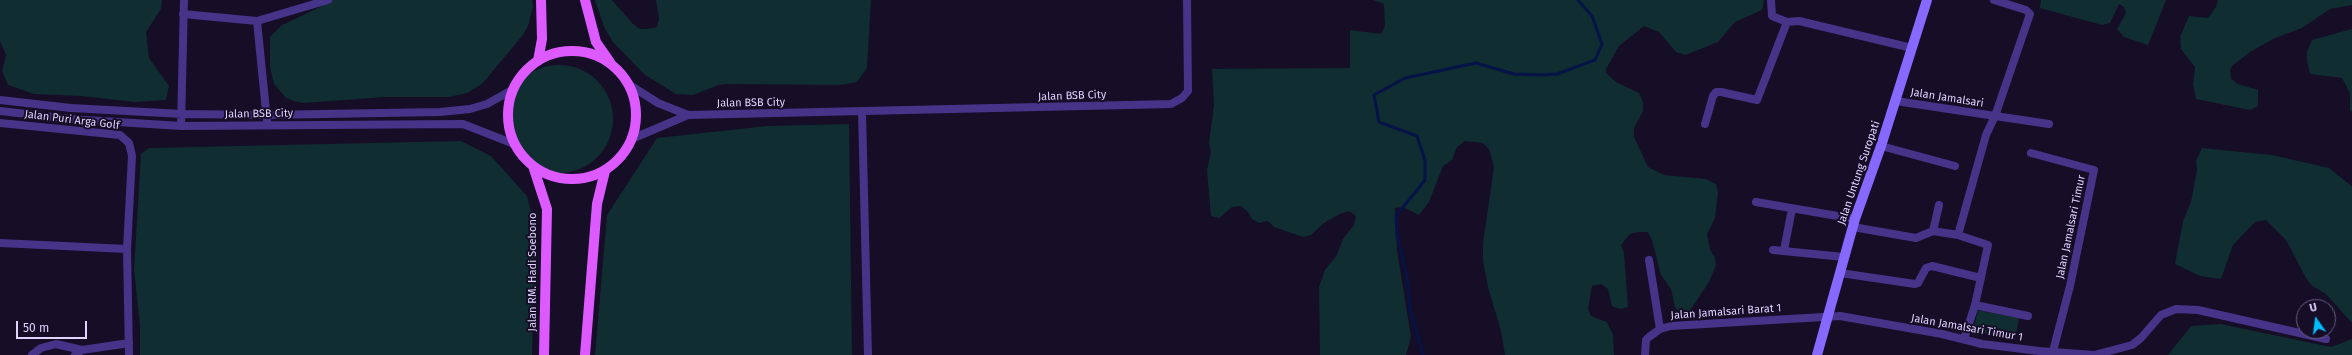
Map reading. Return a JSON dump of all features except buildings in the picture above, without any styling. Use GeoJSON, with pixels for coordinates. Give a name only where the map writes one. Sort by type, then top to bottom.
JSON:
{"type":"FeatureCollection","features":[{"type":"Feature","properties":{"kind":"main road"},"geometry":{"type":"LineString","coordinates":[[538,61],[542,39],[541,0]]}},
{"type":"Feature","properties":{"kind":"main road","name":"Jalan RM. Hadi Soebono"},"geometry":{"type":"LineString","coordinates":[[585,0],[596,42],[634,94],[637,111],[634,138],[620,159],[605,171],[587,178],[568,180],[549,176],[533,166],[523,157],[514,144],[508,122],[508,110],[512,90],[523,74],[538,61],[556,53],[576,51],[595,55],[612,65]]}},
{"type":"Feature","properties":{"kind":"main road","name":"Jalan Untung Suropati"},"geometry":{"type":"LineString","coordinates":[[1817,355],[1826,318],[1854,223],[1896,101],[1927,0]]}},
{"type":"Feature","properties":{"kind":"main road","name":"Jalan RM. Hadi Soebono"},"geometry":{"type":"LineString","coordinates":[[533,166],[547,209],[544,355]]}},
{"type":"Feature","properties":{"kind":"main road"},"geometry":{"type":"LineString","coordinates":[[586,355],[596,204],[605,171]]}},
{"type":"Feature","properties":{"kind":"street"},"geometry":{"type":"LineString","coordinates":[[181,126],[184,0]]}},
{"type":"Feature","properties":{"kind":"street"},"geometry":{"type":"LineString","coordinates":[[183,14],[257,21],[328,0]]}},
{"type":"Feature","properties":{"kind":"street","name":"Jalan BSB City"},"geometry":{"type":"LineString","coordinates":[[628,84],[658,104],[688,115],[862,112],[1174,103],[1188,91],[1187,0]]}},
{"type":"Feature","properties":{"kind":"street"},"geometry":{"type":"LineString","coordinates":[[1771,0],[1772,16],[1788,22],[1799,21],[1912,48]]}},
{"type":"Feature","properties":{"kind":"street"},"geometry":{"type":"LineString","coordinates":[[1994,0],[2026,10],[2030,14],[1995,116],[2049,124]]}},
{"type":"Feature","properties":{"kind":"street"},"geometry":{"type":"LineString","coordinates":[[257,21],[268,125]]}},
{"type":"Feature","properties":{"kind":"street"},"geometry":{"type":"LineString","coordinates":[[1705,124],[1713,96],[1716,92],[1757,100],[1788,22]]}},
{"type":"Feature","properties":{"kind":"street","name":"Jalan BSB City"},"geometry":{"type":"LineString","coordinates":[[0,100],[71,108],[182,114],[266,115],[440,112],[470,109],[486,104],[512,90]]}},
{"type":"Feature","properties":{"kind":"street","name":"Jalan Jamalsari"},"geometry":{"type":"LineString","coordinates":[[1896,101],[1995,116],[1986,135],[1958,235]]}},
{"type":"Feature","properties":{"kind":"street","name":"Jalan BSB City"},"geometry":{"type":"LineString","coordinates":[[0,111],[70,119],[181,126],[463,124],[514,144]]}},
{"type":"Feature","properties":{"kind":"street"},"geometry":{"type":"LineString","coordinates":[[862,112],[868,355]]}},
{"type":"Feature","properties":{"kind":"street","name":"Jalan BSB City"},"geometry":{"type":"LineString","coordinates":[[634,138],[688,115]]}},
{"type":"Feature","properties":{"kind":"street","name":"Jalan Puri Arga Golf"},"geometry":{"type":"LineString","coordinates":[[0,123],[120,135],[129,143],[132,156],[127,249],[129,355]]}},
{"type":"Feature","properties":{"kind":"street"},"geometry":{"type":"LineString","coordinates":[[1881,146],[1955,166]]}},
{"type":"Feature","properties":{"kind":"street","name":"Jalan Jamalsari Timur"},"geometry":{"type":"LineString","coordinates":[[2031,153],[2094,170],[2070,286],[2053,353]]}},
{"type":"Feature","properties":{"kind":"street"},"geometry":{"type":"LineString","coordinates":[[1756,202],[1792,208],[1916,238],[1933,231],[1958,235],[1988,245],[1975,305],[1964,339]]}},
{"type":"Feature","properties":{"kind":"street"},"geometry":{"type":"LineString","coordinates":[[1933,231],[1940,205]]}},
{"type":"Feature","properties":{"kind":"street"},"geometry":{"type":"LineString","coordinates":[[1784,250],[1792,208]]}},
{"type":"Feature","properties":{"kind":"street"},"geometry":{"type":"LineString","coordinates":[[2,245],[127,249]]}},
{"type":"Feature","properties":{"kind":"street"},"geometry":{"type":"LineString","coordinates":[[1773,250],[1844,257]]}},
{"type":"Feature","properties":{"kind":"street"},"geometry":{"type":"LineString","coordinates":[[1649,260],[1660,328]]}},
{"type":"Feature","properties":{"kind":"street"},"geometry":{"type":"LineString","coordinates":[[1840,272],[1915,284],[1918,283],[1926,268],[1932,266],[1981,278]]}},
{"type":"Feature","properties":{"kind":"street"},"geometry":{"type":"LineString","coordinates":[[1975,305],[2028,316]]}},
{"type":"Feature","properties":{"kind":"street","name":"Jalan Jamalsari Timur 1"},"geometry":{"type":"LineString","coordinates":[[1826,318],[1840,316],[1964,339],[1982,344],[2053,353],[2094,354],[2132,345],[2141,338],[2161,315],[2176,309],[2198,310],[2296,332]]}},
{"type":"Feature","properties":{"kind":"street","name":"Jalan Jamalsari Barat 1"},"geometry":{"type":"LineString","coordinates":[[1644,355],[1646,340],[1660,328],[1738,322],[1826,318]]}},
{"type":"Feature","properties":{"kind":"street"},"geometry":{"type":"LineString","coordinates":[[32,355],[48,345],[62,345],[82,350],[129,343]]}},
{"type":"Feature","properties":{"kind":"street"},"geometry":{"type":"LineString","coordinates":[[75,355],[82,350]]}},
{"type":"Feature","properties":{"kind":"green space"},"geometry":{"type":"Polygon","coordinates":[[[0,0],[162,0],[161,9],[146,32],[149,58],[169,86],[166,100],[135,102],[81,96],[34,94],[8,85],[2,71],[6,55],[0,41],[0,0]]]}},
{"type":"Feature","properties":{"kind":"green space"},"geometry":{"type":"Polygon","coordinates":[[[329,0],[532,0],[533,7],[528,26],[523,35],[482,84],[467,93],[449,97],[385,97],[303,103],[286,98],[274,84],[270,67],[270,37],[282,25],[320,7],[329,0]]]}},
{"type":"Feature","properties":{"kind":"green space"},"geometry":{"type":"Polygon","coordinates":[[[595,0],[612,0],[633,24],[640,29],[648,29],[657,27],[659,19],[656,0],[871,0],[867,68],[857,82],[840,85],[727,84],[718,85],[693,95],[676,94],[645,75],[613,42],[604,27],[595,0]]]}},
{"type":"Feature","properties":{"kind":"green space"},"geometry":{"type":"Polygon","coordinates":[[[1373,0],[1764,0],[1762,10],[1735,22],[1718,42],[1685,55],[1676,52],[1659,32],[1644,26],[1619,46],[1606,69],[1606,73],[1616,82],[1639,93],[1643,102],[1643,111],[1634,128],[1634,137],[1648,167],[1664,175],[1706,179],[1716,184],[1718,192],[1715,218],[1707,234],[1710,250],[1715,257],[1716,265],[1709,282],[1689,312],[1680,314],[1675,307],[1671,289],[1661,275],[1652,240],[1648,232],[1630,234],[1621,245],[1624,253],[1628,307],[1620,309],[1612,306],[1608,289],[1601,284],[1592,286],[1588,309],[1591,316],[1607,322],[1613,335],[1614,355],[1505,355],[1501,331],[1488,287],[1483,261],[1483,243],[1494,167],[1489,149],[1483,143],[1465,141],[1457,147],[1452,160],[1443,166],[1429,202],[1419,215],[1403,207],[1395,208],[1397,250],[1411,337],[1406,355],[1320,355],[1319,287],[1325,270],[1337,255],[1343,239],[1354,225],[1356,216],[1349,211],[1340,214],[1324,223],[1311,235],[1303,237],[1274,227],[1268,221],[1259,223],[1252,219],[1248,212],[1241,206],[1232,207],[1219,218],[1211,216],[1207,170],[1211,152],[1209,143],[1214,105],[1212,69],[1350,68],[1350,30],[1381,34],[1385,26],[1384,4],[1373,0]]]}},
{"type":"Feature","properties":{"kind":"green space"},"geometry":{"type":"Polygon","coordinates":[[[2041,0],[2166,0],[2148,45],[2124,37],[2117,29],[2126,13],[2124,7],[2119,4],[2110,23],[2102,25],[2040,8],[2041,0]]]}},
{"type":"Feature","properties":{"kind":"green space"},"geometry":{"type":"Polygon","coordinates":[[[2218,0],[2352,0],[2352,5],[2330,9],[2302,28],[2275,38],[2250,52],[2232,66],[2230,70],[2231,79],[2238,84],[2258,90],[2258,106],[2250,110],[2196,99],[2193,84],[2195,67],[2181,49],[2180,37],[2189,16],[2208,18],[2216,7],[2218,0]]]}},
{"type":"Feature","properties":{"kind":"green space"},"geometry":{"type":"Polygon","coordinates":[[[2352,29],[2352,112],[2350,110],[2350,93],[2342,78],[2310,74],[2307,61],[2307,52],[2312,40],[2352,29]]]}},
{"type":"Feature","properties":{"kind":"green space"},"geometry":{"type":"Polygon","coordinates":[[[559,65],[580,69],[597,81],[609,98],[613,119],[609,140],[597,157],[580,169],[559,173],[538,169],[521,157],[509,140],[505,119],[509,98],[521,81],[538,69],[559,65]]]}},
{"type":"Feature","properties":{"kind":"green space"},"geometry":{"type":"Polygon","coordinates":[[[849,124],[852,355],[595,355],[607,215],[657,138],[767,126],[849,124]]]}},
{"type":"Feature","properties":{"kind":"green space"},"geometry":{"type":"Polygon","coordinates":[[[461,141],[491,156],[527,196],[538,240],[533,309],[532,355],[140,355],[140,326],[134,270],[141,154],[149,148],[461,141]]]}},
{"type":"Feature","properties":{"kind":"green space"},"geometry":{"type":"Polygon","coordinates":[[[2202,148],[2272,155],[2329,168],[2352,187],[2352,323],[2336,305],[2336,299],[2330,299],[2326,294],[2311,285],[2286,240],[2266,220],[2255,222],[2233,245],[2221,279],[2200,276],[2175,264],[2183,221],[2191,202],[2197,170],[2196,161],[2202,148]]]}},
{"type":"Feature","properties":{"kind":"green space"},"geometry":{"type":"Polygon","coordinates":[[[1978,310],[2019,318],[2015,340],[1973,331],[1978,310]]]}},
{"type":"Feature","properties":{"kind":"green space"},"geometry":{"type":"Polygon","coordinates":[[[2221,324],[2331,347],[2352,339],[2352,355],[2168,355],[2191,326],[2221,324]]]}},
{"type":"Feature","properties":{"kind":"waterway"},"geometry":{"type":"LineString","coordinates":[[1423,355],[1410,309],[1407,277],[1397,235],[1396,216],[1425,180],[1425,160],[1417,136],[1379,122],[1374,95],[1405,78],[1476,63],[1514,74],[1543,75],[1557,74],[1595,60],[1602,44],[1592,16],[1578,0]]}}]}
